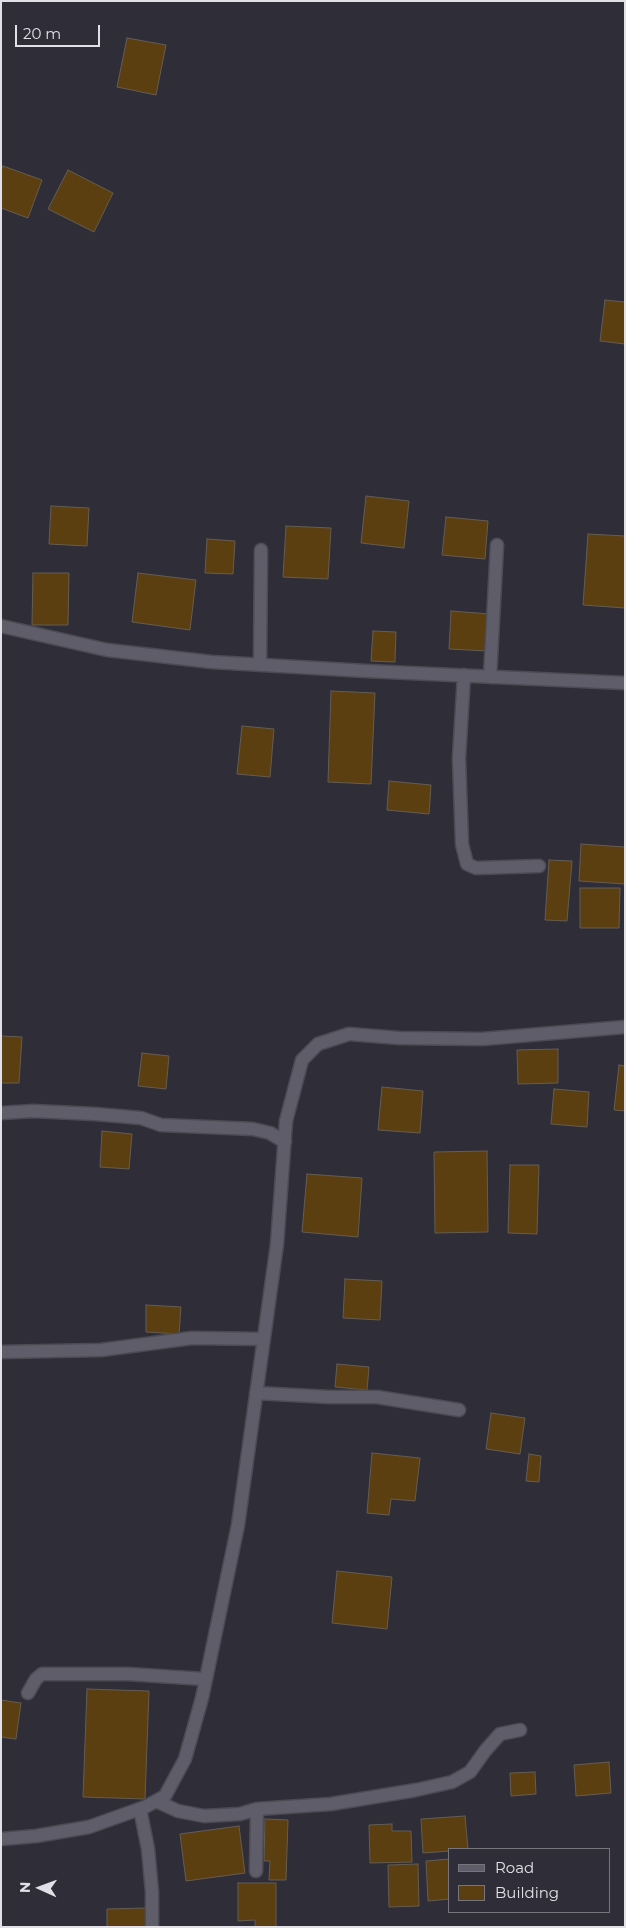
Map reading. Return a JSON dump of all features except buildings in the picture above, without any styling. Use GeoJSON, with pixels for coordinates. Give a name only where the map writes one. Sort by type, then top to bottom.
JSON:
{"type":"FeatureCollection","features":[{"type":"Feature","properties":{"kind":"street"},"geometry":{"type":"LineString","coordinates":[[490,677],[497,545]]}},
{"type":"Feature","properties":{"kind":"street"},"geometry":{"type":"LineString","coordinates":[[260,665],[261,550]]}},
{"type":"Feature","properties":{"kind":"street"},"geometry":{"type":"LineString","coordinates":[[1,626],[107,650],[212,662],[625,683]]}},
{"type":"Feature","properties":{"kind":"street"},"geometry":{"type":"LineString","coordinates":[[464,675],[459,758],[462,844],[467,864],[476,868],[539,866]]}},
{"type":"Feature","properties":{"kind":"street"},"geometry":{"type":"LineString","coordinates":[[1,1839],[36,1836],[89,1827],[140,1809],[165,1796],[185,1758],[206,1679],[238,1525],[277,1244],[286,1121],[302,1060],[318,1044],[349,1034],[399,1038],[482,1039],[625,1027]]}},
{"type":"Feature","properties":{"kind":"street"},"geometry":{"type":"LineString","coordinates":[[1,1113],[33,1111],[95,1114],[141,1118],[161,1125],[253,1129],[270,1133],[285,1142]]}},
{"type":"Feature","properties":{"kind":"street"},"geometry":{"type":"LineString","coordinates":[[1,1352],[101,1350],[192,1338],[263,1340]]}},
{"type":"Feature","properties":{"kind":"street"},"geometry":{"type":"LineString","coordinates":[[256,1393],[330,1397],[377,1397],[459,1410]]}},
{"type":"Feature","properties":{"kind":"street"},"geometry":{"type":"LineString","coordinates":[[28,1693],[36,1679],[42,1674],[51,1673],[128,1674],[206,1679]]}},
{"type":"Feature","properties":{"kind":"street"},"geometry":{"type":"LineString","coordinates":[[156,1801],[178,1811],[204,1816],[240,1814],[257,1809],[331,1804],[416,1790],[452,1782],[470,1772],[500,1734],[520,1730]]}},
{"type":"Feature","properties":{"kind":"street"},"geometry":{"type":"LineString","coordinates":[[140,1809],[148,1849],[152,1892],[152,1927]]}},
{"type":"Feature","properties":{"kind":"street"},"geometry":{"type":"LineString","coordinates":[[256,1871],[257,1809]]}}]}
